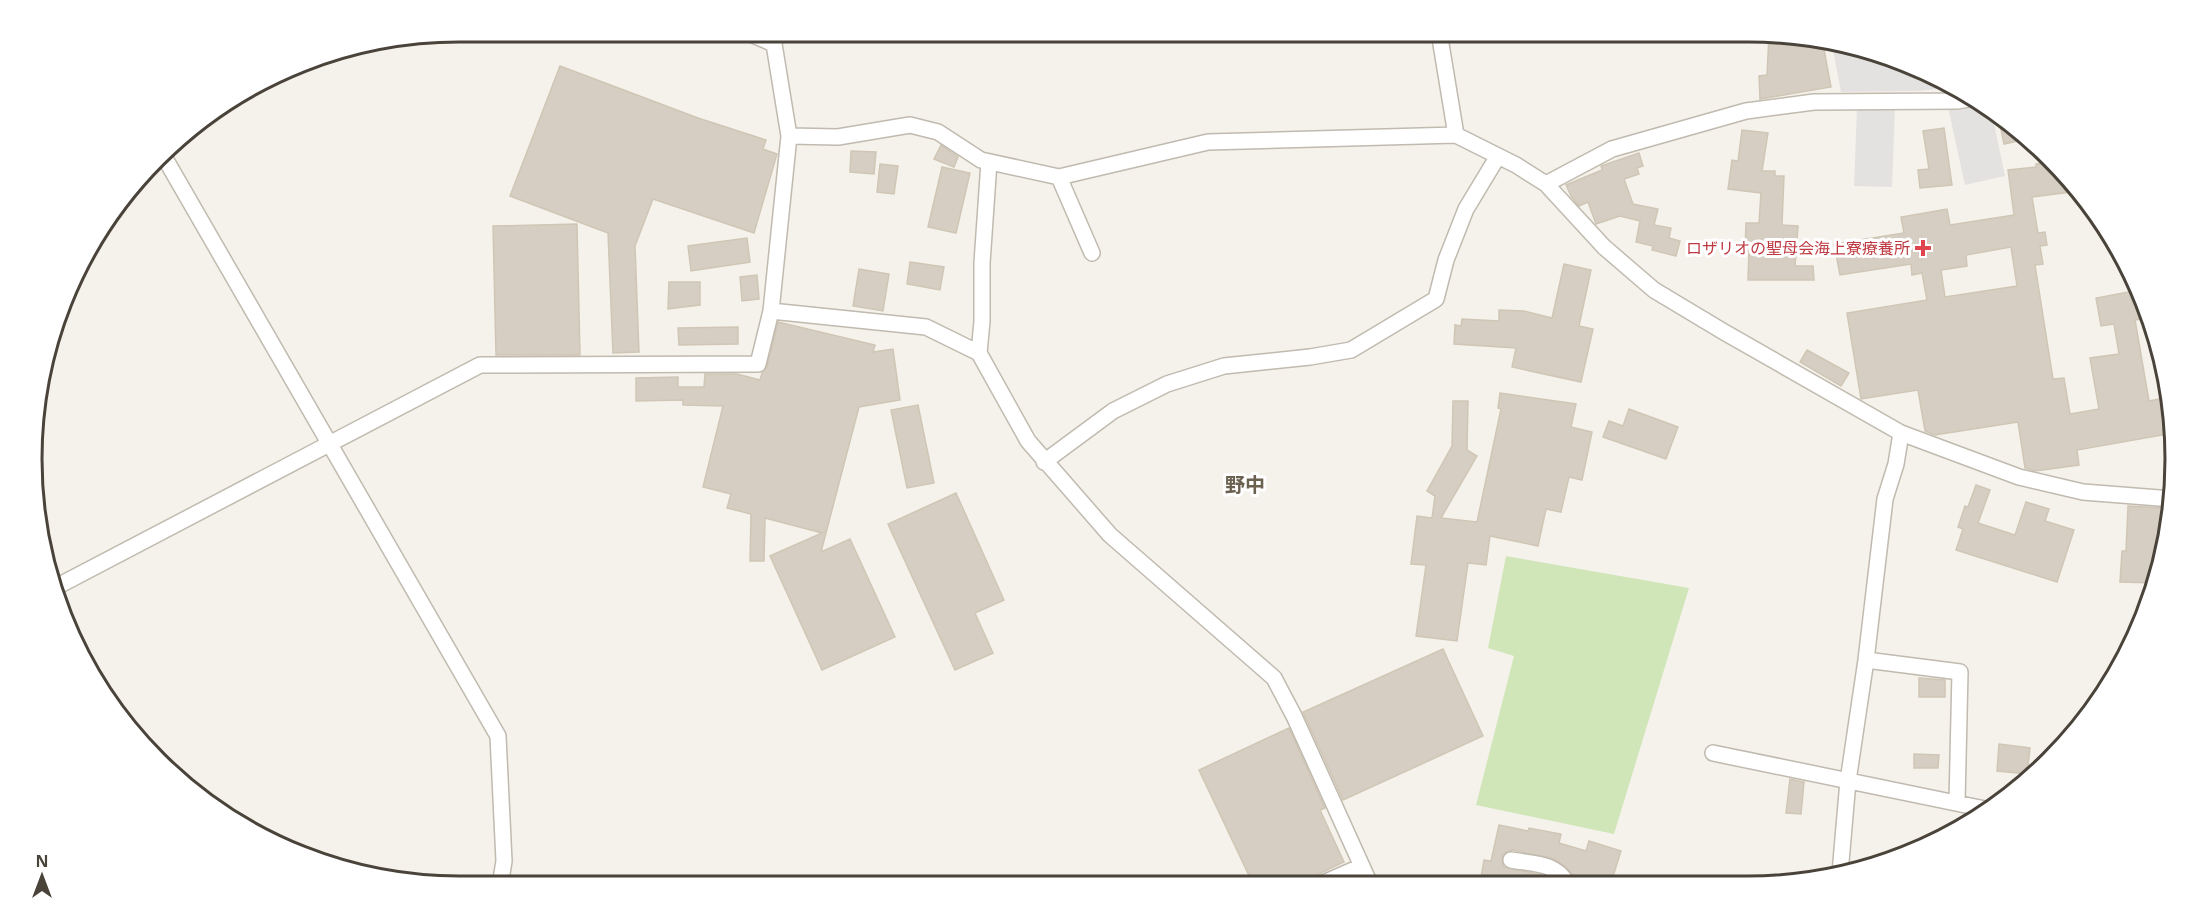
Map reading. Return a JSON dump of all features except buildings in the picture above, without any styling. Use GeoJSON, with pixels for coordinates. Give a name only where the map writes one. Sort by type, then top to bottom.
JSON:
{"type":"FeatureCollection","features":[{"type":"Feature","properties":{"kind":"street"},"geometry":{"type":"LineString","coordinates":[[61,584],[480,365],[758,364],[771,311],[789,136],[777,42]]}},
{"type":"Feature","properties":{"kind":"street"},"geometry":{"type":"LineString","coordinates":[[1441,42],[1456,135]]}},
{"type":"Feature","properties":{"kind":"street"},"geometry":{"type":"LineString","coordinates":[[1546,184],[1612,149],[1746,111],[1814,102],[1960,100]]}},
{"type":"Feature","properties":{"kind":"street"},"geometry":{"type":"LineString","coordinates":[[789,136],[838,137],[910,125],[938,132],[989,162],[1059,177],[1208,142],[1456,135],[1546,184],[1604,247],[1654,290],[1724,333],[1901,433],[2019,477],[2083,492],[2163,498]]}},
{"type":"Feature","properties":{"kind":"street"},"geometry":{"type":"LineString","coordinates":[[1044,462],[1113,411],[1167,384],[1224,366],[1310,357],[1351,350],[1436,299],[1446,260],[1466,209],[1498,156]]}},
{"type":"Feature","properties":{"kind":"street"},"geometry":{"type":"LineString","coordinates":[[167,161],[498,736],[504,861],[502,876]]}},
{"type":"Feature","properties":{"kind":"street"},"geometry":{"type":"LineString","coordinates":[[989,162],[979,353],[1028,441],[1110,536],[1274,678],[1294,716],[1366,876]]}},
{"type":"Feature","properties":{"kind":"street"},"geometry":{"type":"LineString","coordinates":[[1059,177],[1092,253]]}},
{"type":"Feature","properties":{"kind":"street"},"geometry":{"type":"LineString","coordinates":[[771,311],[926,327],[979,353]]}},
{"type":"Feature","properties":{"kind":"street"},"geometry":{"type":"LineString","coordinates":[[1841,865],[1848,780],[1866,660],[1885,499],[1896,464],[1901,433]]}},
{"type":"Feature","properties":{"kind":"street"},"geometry":{"type":"LineString","coordinates":[[1866,660],[1960,672],[1957,802]]}},
{"type":"Feature","properties":{"kind":"street"},"geometry":{"type":"LineString","coordinates":[[1713,753],[1979,807]]}},
{"type":"Feature","properties":{"kind":"street"},"geometry":{"type":"LineString","coordinates":[[1511,860],[1551,867],[1563,876]]}},
{"type":"Feature","properties":{"kind":"street"},"geometry":{"type":"LineString","coordinates":[[1339,876],[1362,866]]}},
{"type":"Feature","properties":{"kind":"green space"},"geometry":{"type":"Polygon","coordinates":[[[1506,556],[1689,588],[1614,834],[1476,805],[1514,656],[1488,648],[1506,556]]]}},
{"type":"Feature","properties":{"kind":"shaded area"},"geometry":{"type":"Polygon","coordinates":[[[1833,51],[1882,64],[1939,89],[1918,91],[1841,92],[1833,51]]]}},
{"type":"Feature","properties":{"kind":"shaded area"},"geometry":{"type":"Polygon","coordinates":[[[1965,104],[1994,122],[2005,176],[1965,185],[1948,107],[1965,104]]]}},
{"type":"Feature","properties":{"kind":"shaded area"},"geometry":{"type":"Polygon","coordinates":[[[1857,107],[1895,108],[1892,187],[1854,186],[1857,107]]]}},
{"type":"Feature","properties":{"kind":"place","name":"ロザリオの聖母会海上寮療養所"},"geometry":{"type":"Point","coordinates":[1923,248]}},
{"type":"Feature","properties":{"kind":"district","name":"野中"},"geometry":{"type":"Point","coordinates":[1245,484]}}]}
